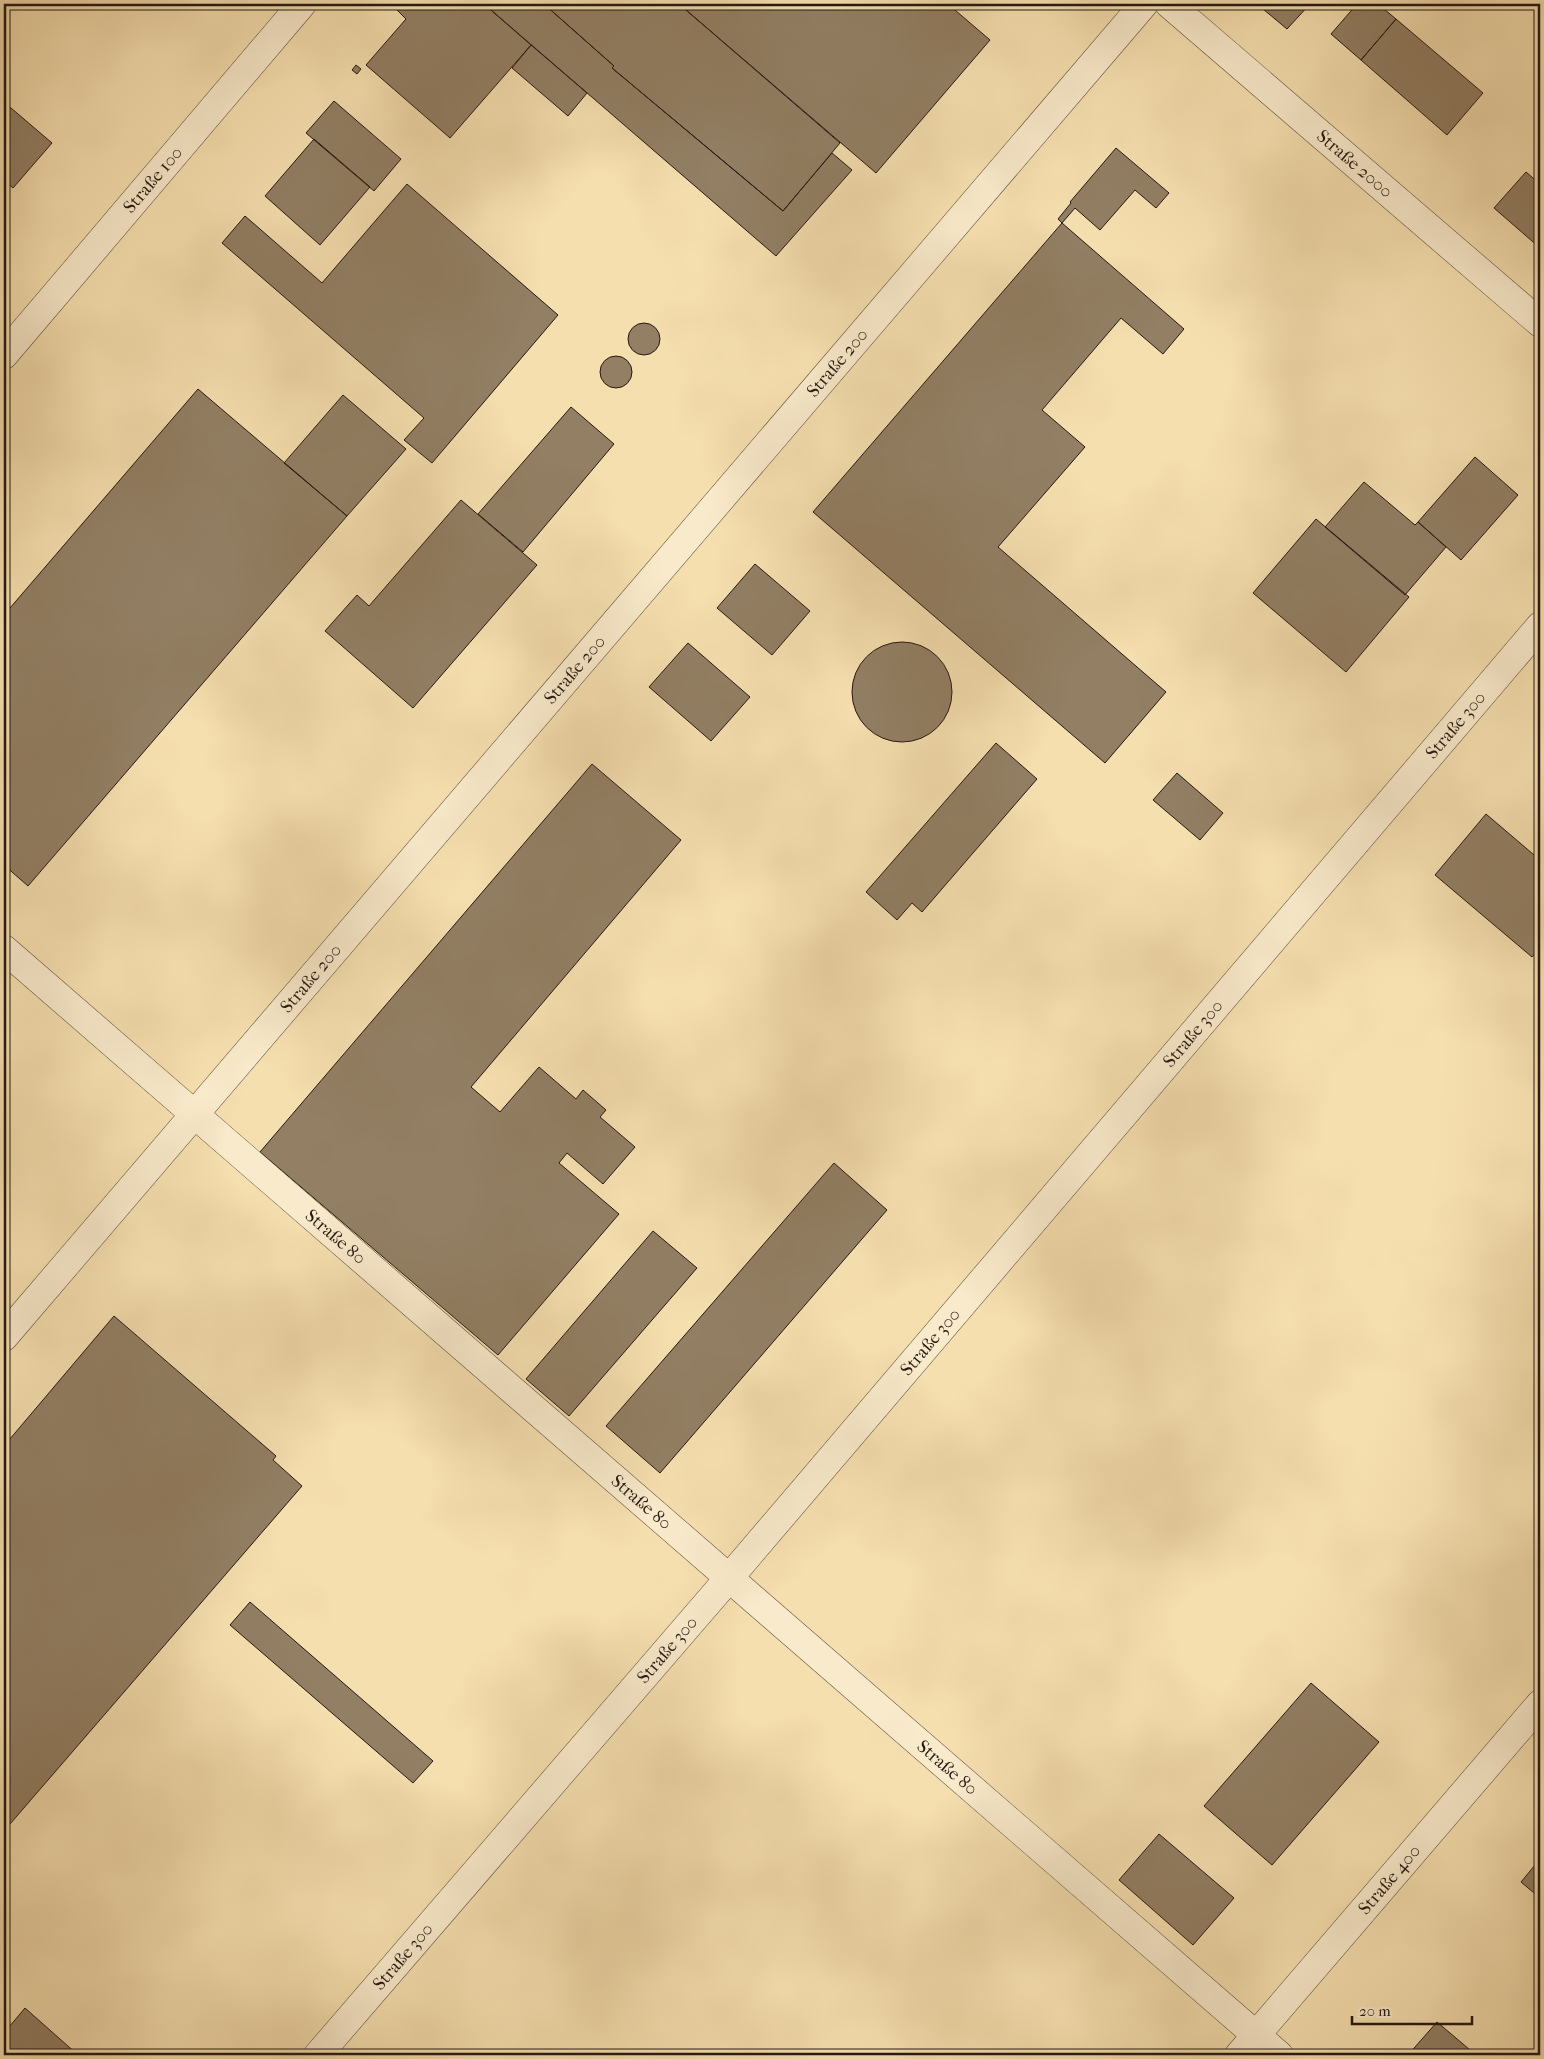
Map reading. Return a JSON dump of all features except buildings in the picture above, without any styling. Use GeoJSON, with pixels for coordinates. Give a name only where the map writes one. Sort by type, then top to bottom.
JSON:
{"type":"FeatureCollection","features":[{"type":"Feature","properties":{"kind":"lane","name":"Straße 100"},"geometry":{"type":"LineString","coordinates":[[4,355],[302,4]]}},
{"type":"Feature","properties":{"kind":"lane","name":"Straße 200"},"geometry":{"type":"LineString","coordinates":[[4,1337],[1144,4]]}},
{"type":"Feature","properties":{"kind":"lane","name":"Straße 2000"},"geometry":{"type":"LineString","coordinates":[[1169,4],[1540,323]]}},
{"type":"Feature","properties":{"kind":"lane","name":"Straße 300"},"geometry":{"type":"LineString","coordinates":[[318,2055],[729,1578],[1540,626]]}},
{"type":"Feature","properties":{"kind":"lane","name":"Straße 80"},"geometry":{"type":"LineString","coordinates":[[4,949],[729,1578],[1248,2045],[1279,2055]]}},
{"type":"Feature","properties":{"kind":"lane","name":"Straße 400"},"geometry":{"type":"LineString","coordinates":[[1248,2045],[1540,1704]]}}]}
